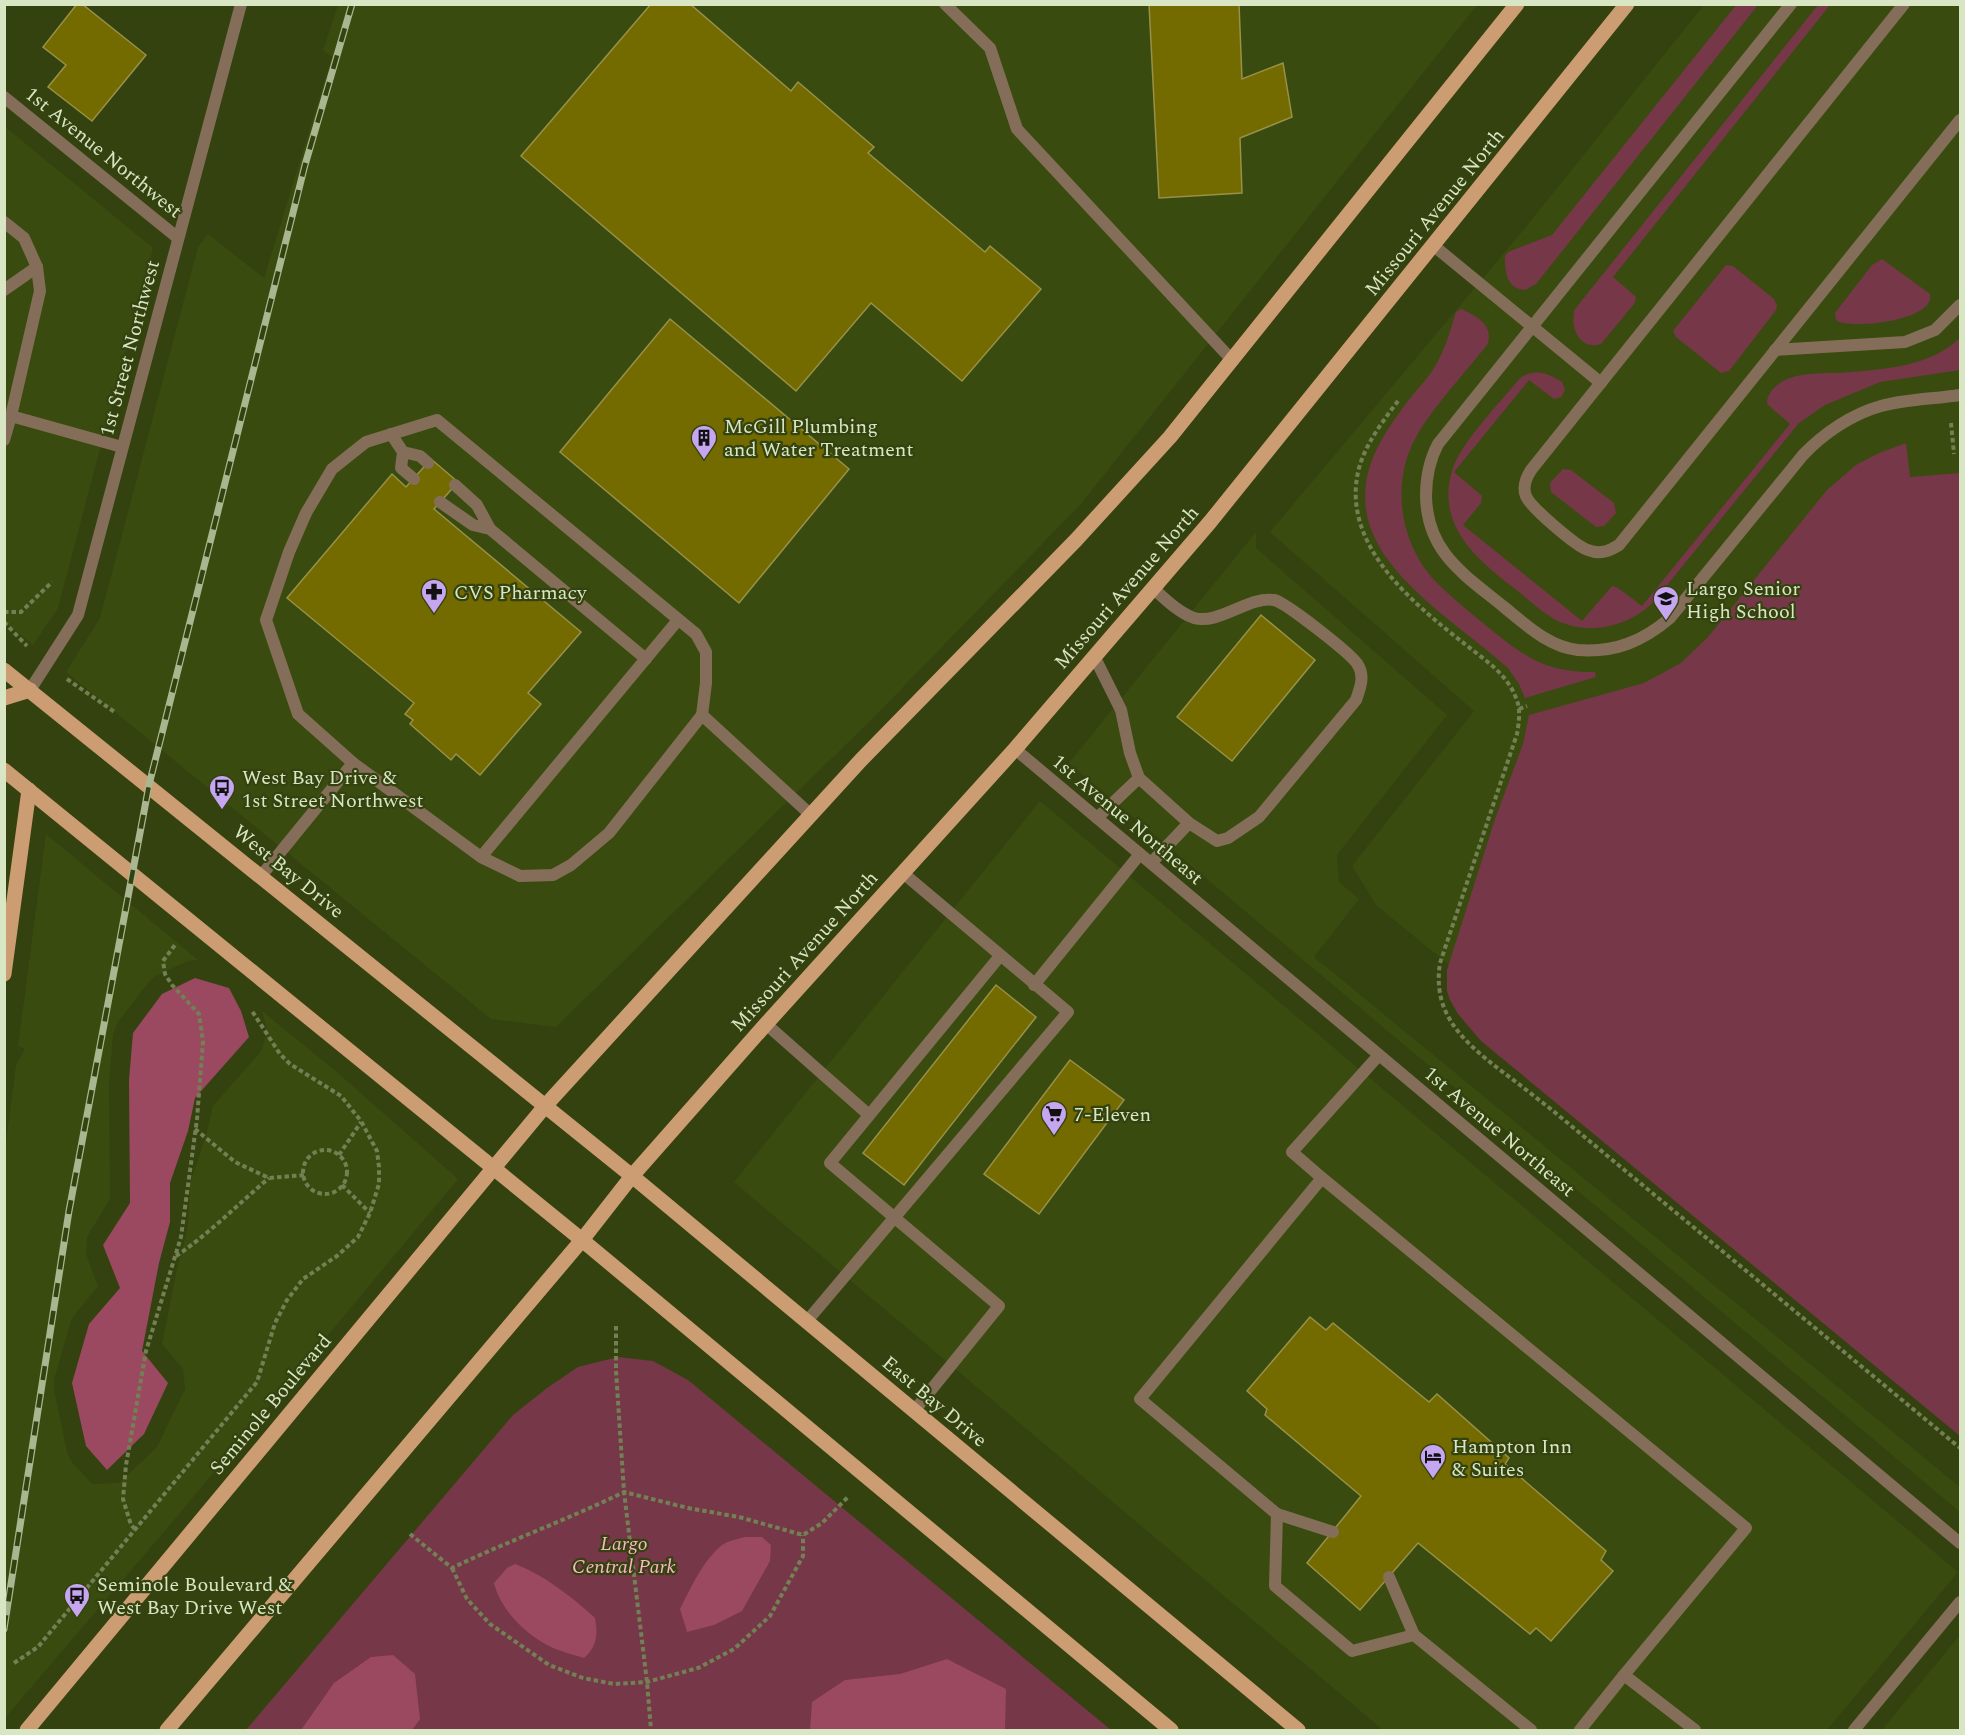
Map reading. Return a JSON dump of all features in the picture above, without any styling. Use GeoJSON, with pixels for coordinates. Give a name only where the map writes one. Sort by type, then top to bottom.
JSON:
{"type":"FeatureCollection","features":[{"type":"Feature","properties":{"kind":"main road"},"geometry":{"type":"LineString","coordinates":[[546,1105],[861,760],[1076,540],[1170,437],[1517,4]]}},
{"type":"Feature","properties":{"kind":"main road","name":"Missouri Avenue North"},"geometry":{"type":"LineString","coordinates":[[632,1176],[1015,749],[1153,588],[1434,246],[1627,4]]}},
{"type":"Feature","properties":{"kind":"main road","name":"West Bay Drive"},"geometry":{"type":"LineString","coordinates":[[4,670],[546,1105]]}},
{"type":"Feature","properties":{"kind":"main road"},"geometry":{"type":"LineString","coordinates":[[4,698],[30,690]]}},
{"type":"Feature","properties":{"kind":"main road"},"geometry":{"type":"LineString","coordinates":[[4,770],[582,1240],[1171,1731]]}},
{"type":"Feature","properties":{"kind":"main road"},"geometry":{"type":"LineString","coordinates":[[4,974],[29,790]]}},
{"type":"Feature","properties":{"kind":"main road","name":"Seminole Boulevard"},"geometry":{"type":"LineString","coordinates":[[27,1731],[546,1105]]}},
{"type":"Feature","properties":{"kind":"main road","name":"East Bay Drive"},"geometry":{"type":"LineString","coordinates":[[546,1105],[1298,1731]]}},
{"type":"Feature","properties":{"kind":"main road"},"geometry":{"type":"LineString","coordinates":[[167,1731],[582,1240],[632,1176]]}},
{"type":"Feature","properties":{"kind":"street","name":"1st Street Northwest"},"geometry":{"type":"LineString","coordinates":[[30,690],[78,615],[241,4]]}},
{"type":"Feature","properties":{"kind":"street"},"geometry":{"type":"LineString","coordinates":[[945,4],[990,48],[1017,129],[1232,360]]}},
{"type":"Feature","properties":{"kind":"street"},"geometry":{"type":"LineString","coordinates":[[1791,4],[1438,444],[1430,461],[1426,479],[1428,519],[1440,548],[1460,571],[1536,633],[1557,644],[1578,650],[1613,648],[1641,640],[1670,618],[1814,443],[1840,424],[1881,406],[1960,395]]}},
{"type":"Feature","properties":{"kind":"street"},"geometry":{"type":"LineString","coordinates":[[1904,4],[1531,470],[1524,490],[1531,506],[1583,548],[1599,552],[1610,550],[1623,540],[1960,120]]}},
{"type":"Feature","properties":{"kind":"street","name":"1st Avenue Northwest"},"geometry":{"type":"LineString","coordinates":[[4,97],[178,238]]}},
{"type":"Feature","properties":{"kind":"street"},"geometry":{"type":"LineString","coordinates":[[4,222],[24,238],[37,267],[40,291],[4,440]]}},
{"type":"Feature","properties":{"kind":"street"},"geometry":{"type":"LineString","coordinates":[[1434,246],[1600,383]]}},
{"type":"Feature","properties":{"kind":"street"},"geometry":{"type":"LineString","coordinates":[[4,290],[37,267]]}},
{"type":"Feature","properties":{"kind":"street"},"geometry":{"type":"LineString","coordinates":[[1775,350],[1905,342],[1935,330],[1960,305]]}},
{"type":"Feature","properties":{"kind":"street"},"geometry":{"type":"LineString","coordinates":[[11,416],[122,447]]}},
{"type":"Feature","properties":{"kind":"street"},"geometry":{"type":"LineString","coordinates":[[437,420],[678,620],[696,634],[706,652],[706,683],[702,715],[609,833],[571,865],[553,875],[520,876],[482,857],[353,763],[298,714],[266,620],[289,552],[332,469],[366,442],[437,420]]}},
{"type":"Feature","properties":{"kind":"street"},"geometry":{"type":"LineString","coordinates":[[391,434],[403,452],[401,468],[414,479]]}},
{"type":"Feature","properties":{"kind":"street"},"geometry":{"type":"LineString","coordinates":[[403,452],[420,456],[428,463]]}},
{"type":"Feature","properties":{"kind":"street"},"geometry":{"type":"LineString","coordinates":[[454,485],[477,505],[490,529],[646,659]]}},
{"type":"Feature","properties":{"kind":"street"},"geometry":{"type":"LineString","coordinates":[[440,502],[473,525],[490,529]]}},
{"type":"Feature","properties":{"kind":"street"},"geometry":{"type":"LineString","coordinates":[[1094,656],[1121,710],[1130,753],[1139,778],[1188,823],[1217,841],[1228,838],[1259,817],[1356,700],[1362,682],[1358,664],[1342,648],[1275,600],[1258,602],[1210,618],[1195,618],[1177,609],[1153,588]]}},
{"type":"Feature","properties":{"kind":"street"},"geometry":{"type":"LineString","coordinates":[[482,857],[678,620]]}},
{"type":"Feature","properties":{"kind":"street"},"geometry":{"type":"LineString","coordinates":[[702,715],[811,815]]}},
{"type":"Feature","properties":{"kind":"street","name":"1st Avenue Northeast"},"geometry":{"type":"LineString","coordinates":[[1015,749],[1960,1543]]}},
{"type":"Feature","properties":{"kind":"street"},"geometry":{"type":"LineString","coordinates":[[261,876],[353,763]]}},
{"type":"Feature","properties":{"kind":"street"},"geometry":{"type":"LineString","coordinates":[[1097,818],[1139,778]]}},
{"type":"Feature","properties":{"kind":"street"},"geometry":{"type":"LineString","coordinates":[[1151,863],[1188,823]]}},
{"type":"Feature","properties":{"kind":"street"},"geometry":{"type":"LineString","coordinates":[[1034,985],[1140,854]]}},
{"type":"Feature","properties":{"kind":"street"},"geometry":{"type":"LineString","coordinates":[[807,1321],[1068,1012],[903,873]]}},
{"type":"Feature","properties":{"kind":"street"},"geometry":{"type":"LineString","coordinates":[[914,1411],[999,1306],[830,1163],[1000,956]]}},
{"type":"Feature","properties":{"kind":"street"},"geometry":{"type":"LineString","coordinates":[[766,1024],[868,1115]]}},
{"type":"Feature","properties":{"kind":"street"},"geometry":{"type":"LineString","coordinates":[[1379,1055],[1292,1152],[1746,1528],[1580,1731]]}},
{"type":"Feature","properties":{"kind":"street"},"geometry":{"type":"LineString","coordinates":[[1322,1178],[1140,1399],[1277,1515],[1333,1532]]}},
{"type":"Feature","properties":{"kind":"street"},"geometry":{"type":"LineString","coordinates":[[1277,1515],[1275,1586],[1352,1651],[1414,1635]]}},
{"type":"Feature","properties":{"kind":"street"},"geometry":{"type":"LineString","coordinates":[[1389,1577],[1414,1635],[1531,1731]]}},
{"type":"Feature","properties":{"kind":"street"},"geometry":{"type":"LineString","coordinates":[[1854,1731],[1960,1602]]}},
{"type":"Feature","properties":{"kind":"street"},"geometry":{"type":"LineString","coordinates":[[1624,1675],[1695,1731]]}},
{"type":"Feature","properties":{"kind":"path"},"geometry":{"type":"LineString","coordinates":[[1398,401],[1369,444],[1359,468],[1356,499],[1367,540],[1391,579],[1503,677],[1511,687],[1519,708],[1517,734],[1440,963],[1438,976],[1440,997],[1453,1026],[1488,1060],[1552,1110],[1960,1448]]}},
{"type":"Feature","properties":{"kind":"path"},"geometry":{"type":"LineString","coordinates":[[1951,422],[1954,454]]}},
{"type":"Feature","properties":{"kind":"path"},"geometry":{"type":"LineString","coordinates":[[4,612],[21,612],[52,582]]}},
{"type":"Feature","properties":{"kind":"path"},"geometry":{"type":"LineString","coordinates":[[1519,708],[1527,706]]}},
{"type":"Feature","properties":{"kind":"path"},"geometry":{"type":"LineString","coordinates":[[135,1529],[131,1525],[123,1499],[126,1465],[146,1351],[181,1237],[195,1129],[202,1042],[199,1014],[165,974],[163,961],[176,945],[168,939]]}},
{"type":"Feature","properties":{"kind":"path"},"geometry":{"type":"LineString","coordinates":[[14,1663],[38,1647],[257,1382],[274,1323],[287,1299],[303,1280],[337,1257],[358,1237],[370,1213],[379,1184],[379,1167],[377,1151],[361,1121],[341,1096],[290,1064],[280,1054],[254,1015],[250,1005]]}},
{"type":"Feature","properties":{"kind":"path"},"geometry":{"type":"LineString","coordinates":[[339,1155],[361,1121]]}},
{"type":"Feature","properties":{"kind":"path"},"geometry":{"type":"LineString","coordinates":[[195,1129],[235,1162],[269,1178],[304,1175]]}},
{"type":"Feature","properties":{"kind":"path"},"geometry":{"type":"LineString","coordinates":[[331,1150],[339,1155],[342,1156],[347,1168],[346,1181],[339,1190],[327,1195],[314,1191],[305,1182],[303,1170],[308,1158],[318,1151],[331,1150]]}},
{"type":"Feature","properties":{"kind":"path"},"geometry":{"type":"LineString","coordinates":[[175,1257],[197,1242],[269,1178]]}},
{"type":"Feature","properties":{"kind":"path"},"geometry":{"type":"LineString","coordinates":[[342,1185],[370,1213]]}},
{"type":"Feature","properties":{"kind":"path"},"geometry":{"type":"LineString","coordinates":[[616,1326],[616,1371],[624,1492],[651,1731]]}},
{"type":"Feature","properties":{"kind":"path"},"geometry":{"type":"LineString","coordinates":[[452,1568],[624,1492],[688,1508],[739,1517],[803,1535]]}},
{"type":"Feature","properties":{"kind":"path"},"geometry":{"type":"LineString","coordinates":[[803,1535],[822,1522],[849,1497]]}},
{"type":"Feature","properties":{"kind":"path"},"geometry":{"type":"LineString","coordinates":[[410,1534],[452,1568],[467,1599],[490,1624],[549,1665],[583,1678],[614,1684],[647,1682],[698,1668],[734,1648],[770,1616],[803,1556],[803,1535]]}},
{"type":"Feature","properties":{"kind":"shaded area"},"geometry":{"type":"Polygon","coordinates":[[[338,5],[1477,5],[1080,505],[871,720],[556,1027],[491,1019],[66,672],[100,618],[198,247],[208,234],[264,278],[332,57],[323,50],[338,5]]]}},
{"type":"Feature","properties":{"kind":"shaded area","name":"Largo Senior High School"},"geometry":{"type":"Polygon","coordinates":[[[1704,5],[1960,5],[1960,1382],[1377,906],[1352,866],[1474,711],[1270,532],[1525,228],[1704,5]]]}},
{"type":"Feature","properties":{"kind":"shaded area"},"geometry":{"type":"Polygon","coordinates":[[[4,126],[153,248],[58,608],[33,645],[5,622],[4,126]]]}},
{"type":"Feature","properties":{"kind":"shaded area"},"geometry":{"type":"Polygon","coordinates":[[[1256,532],[1256,548],[1447,715],[1337,855],[1339,882],[1359,899],[1314,957],[1960,1487],[1960,1512],[1069,763],[1256,532]]]}},
{"type":"Feature","properties":{"kind":"shaded area"},"geometry":{"type":"Polygon","coordinates":[[[1040,801],[1958,1572],[1827,1730],[1383,1730],[734,1182],[1040,801]]]}},
{"type":"Feature","properties":{"kind":"shaded area"},"geometry":{"type":"Polygon","coordinates":[[[46,834],[198,960],[188,961],[155,976],[118,1022],[113,1034],[109,1083],[110,1199],[87,1237],[86,1254],[98,1286],[71,1321],[54,1380],[67,1452],[71,1461],[92,1484],[119,1483],[157,1447],[185,1389],[183,1369],[162,1344],[188,1226],[190,1184],[213,1106],[262,1050],[267,1030],[262,1011],[338,1073],[458,1179],[174,1520],[5,1718],[4,1159],[16,1065],[25,1049],[18,1046],[46,834]]]}},
{"type":"Feature","properties":{"kind":"shaded area"},"geometry":{"type":"Polygon","coordinates":[[[195,978],[229,988],[241,1011],[249,1037],[195,1098],[188,1131],[170,1183],[170,1222],[159,1263],[142,1351],[168,1383],[144,1434],[107,1470],[86,1446],[72,1383],[89,1324],[120,1288],[103,1245],[130,1203],[129,1080],[133,1033],[162,994],[195,978]]]}},
{"type":"Feature","properties":{"kind":"shaded area"},"geometry":{"type":"Polygon","coordinates":[[[745,1537],[762,1537],[771,1545],[770,1561],[742,1611],[714,1625],[687,1632],[680,1609],[698,1575],[709,1558],[722,1545],[745,1537]]]}},
{"type":"Feature","properties":{"kind":"shaded area"},"geometry":{"type":"Polygon","coordinates":[[[515,1564],[557,1587],[595,1618],[596,1640],[584,1658],[543,1643],[525,1630],[509,1613],[494,1583],[507,1568],[515,1564]]]}},
{"type":"Feature","properties":{"kind":"shaded area"},"geometry":{"type":"Polygon","coordinates":[[[1960,1635],[1960,1730],[1882,1730],[1960,1635]]]}},
{"type":"Feature","properties":{"kind":"shaded area"},"geometry":{"type":"Polygon","coordinates":[[[393,1655],[415,1674],[420,1719],[412,1730],[301,1730],[334,1683],[371,1657],[393,1655]]]}},
{"type":"Feature","properties":{"kind":"shaded area"},"geometry":{"type":"Polygon","coordinates":[[[947,1659],[1006,1689],[1005,1730],[810,1730],[812,1702],[845,1680],[900,1674],[947,1659]]]}},
{"type":"Feature","properties":{"kind":"green space"},"geometry":{"type":"Polygon","coordinates":[[[1737,4],[1758,5],[1536,284],[1525,290],[1510,283],[1506,273],[1505,256],[1508,252],[1552,235],[1737,4]]]}},
{"type":"Feature","properties":{"kind":"green space"},"geometry":{"type":"Polygon","coordinates":[[[1818,5],[1830,5],[1613,277],[1635,296],[1634,304],[1601,344],[1587,344],[1582,341],[1575,330],[1575,309],[1818,5]]]}},
{"type":"Feature","properties":{"kind":"green space"},"geometry":{"type":"Polygon","coordinates":[[[1882,259],[1930,294],[1928,303],[1920,311],[1890,321],[1857,324],[1836,320],[1835,313],[1872,265],[1882,259]]]}},
{"type":"Feature","properties":{"kind":"green space"},"geometry":{"type":"Polygon","coordinates":[[[1726,265],[1733,266],[1774,299],[1777,306],[1729,371],[1721,373],[1676,337],[1673,331],[1726,265]]]}},
{"type":"Feature","properties":{"kind":"green space"},"geometry":{"type":"Polygon","coordinates":[[[1461,309],[1478,318],[1487,327],[1489,338],[1487,345],[1439,403],[1415,439],[1403,475],[1403,512],[1413,549],[1422,565],[1434,580],[1467,610],[1531,658],[1559,669],[1595,672],[1596,677],[1525,698],[1508,668],[1421,596],[1395,569],[1376,540],[1366,508],[1368,473],[1385,434],[1434,368],[1456,312],[1461,309]]]}},
{"type":"Feature","properties":{"kind":"green space"},"geometry":{"type":"Polygon","coordinates":[[[1960,338],[1960,370],[1880,382],[1825,405],[1799,423],[1655,600],[1646,609],[1623,622],[1597,628],[1583,628],[1552,618],[1486,565],[1463,539],[1455,524],[1450,508],[1449,490],[1452,471],[1463,448],[1520,378],[1536,372],[1552,376],[1562,382],[1565,390],[1561,397],[1554,399],[1529,380],[1454,472],[1482,496],[1481,503],[1463,525],[1582,621],[1612,586],[1642,606],[1790,424],[1767,404],[1771,391],[1778,384],[1807,374],[1902,366],[1933,356],[1960,338]]]}},
{"type":"Feature","properties":{"kind":"green space"},"geometry":{"type":"Polygon","coordinates":[[[1906,443],[1910,477],[1960,473],[1960,1436],[1481,1041],[1458,1014],[1447,991],[1447,970],[1495,819],[1523,744],[1529,715],[1644,683],[1681,663],[1708,637],[1827,490],[1856,465],[1906,443]]]}},
{"type":"Feature","properties":{"kind":"green space"},"geometry":{"type":"Polygon","coordinates":[[[1563,469],[1571,470],[1614,503],[1616,513],[1604,526],[1596,527],[1551,492],[1550,483],[1563,469]]]}},
{"type":"Feature","properties":{"kind":"green space","name":"Largo Central Park"},"geometry":{"type":"Polygon","coordinates":[[[618,1357],[653,1361],[688,1380],[1111,1730],[246,1730],[513,1415],[578,1367],[618,1357]]]}},
{"type":"Feature","properties":{"kind":"building"},"geometry":{"type":"Polygon","coordinates":[[[77,4],[82,4],[146,55],[92,121],[48,87],[66,65],[43,47],[77,4]]]}},
{"type":"Feature","properties":{"kind":"building"},"geometry":{"type":"Polygon","coordinates":[[[651,4],[690,4],[791,91],[798,82],[874,147],[868,153],[985,252],[990,246],[1041,289],[962,381],[871,303],[796,391],[521,156],[651,4]]]}},
{"type":"Feature","properties":{"kind":"building"},"geometry":{"type":"Polygon","coordinates":[[[1149,4],[1239,4],[1242,79],[1283,63],[1292,117],[1240,138],[1242,193],[1159,198],[1149,4]]]}},
{"type":"Feature","properties":{"kind":"building","name":"McGill Plumbing and Water Treatment"},"geometry":{"type":"Polygon","coordinates":[[[670,319],[849,469],[739,603],[560,452],[670,319]]]}},
{"type":"Feature","properties":{"kind":"building","name":"CVS Pharmacy"},"geometry":{"type":"Polygon","coordinates":[[[431,459],[458,482],[434,509],[581,632],[528,693],[541,704],[480,775],[456,754],[451,760],[410,724],[413,720],[405,714],[414,703],[287,598],[392,474],[406,487],[431,459]]]}},
{"type":"Feature","properties":{"kind":"building"},"geometry":{"type":"Polygon","coordinates":[[[1261,615],[1315,660],[1232,761],[1177,717],[1261,615]]]}},
{"type":"Feature","properties":{"kind":"building"},"geometry":{"type":"Polygon","coordinates":[[[996,985],[1036,1017],[904,1185],[863,1153],[996,985]]]}},
{"type":"Feature","properties":{"kind":"building","name":"7-Eleven"},"geometry":{"type":"Polygon","coordinates":[[[1070,1060],[1124,1100],[1039,1214],[984,1174],[1070,1060]]]}},
{"type":"Feature","properties":{"kind":"building","name":"Hampton Inn & Suites"},"geometry":{"type":"Polygon","coordinates":[[[1310,1317],[1326,1330],[1333,1323],[1429,1402],[1437,1394],[1509,1458],[1505,1464],[1606,1551],[1601,1560],[1613,1571],[1551,1641],[1536,1628],[1530,1634],[1418,1543],[1360,1610],[1307,1563],[1361,1496],[1265,1415],[1267,1409],[1247,1391],[1310,1317]]]}},
{"type":"Feature","properties":{"kind":"railway"},"geometry":{"type":"LineString","coordinates":[[4,1629],[69,1211],[149,785],[305,165],[352,4]]}},
{"type":"Feature","properties":{"kind":"place","name":"McGill Plumbing and Water Treatment"},"geometry":{"type":"Point","coordinates":[704,461]}},
{"type":"Feature","properties":{"kind":"place","name":"CVS Pharmacy"},"geometry":{"type":"Point","coordinates":[434,615]}},
{"type":"Feature","properties":{"kind":"place","name":"Largo Senior High School"},"geometry":{"type":"Point","coordinates":[1666,622]}},
{"type":"Feature","properties":{"kind":"place","name":"West Bay Drive & 1st Street Northwest"},"geometry":{"type":"Point","coordinates":[222,811]}},
{"type":"Feature","properties":{"kind":"place","name":"7-Eleven"},"geometry":{"type":"Point","coordinates":[1054,1137]}},
{"type":"Feature","properties":{"kind":"place","name":"Hampton Inn & Suites"},"geometry":{"type":"Point","coordinates":[1433,1480]}},
{"type":"Feature","properties":{"kind":"place","name":"Seminole Boulevard & West Bay Drive West"},"geometry":{"type":"Point","coordinates":[77,1619]}}]}
